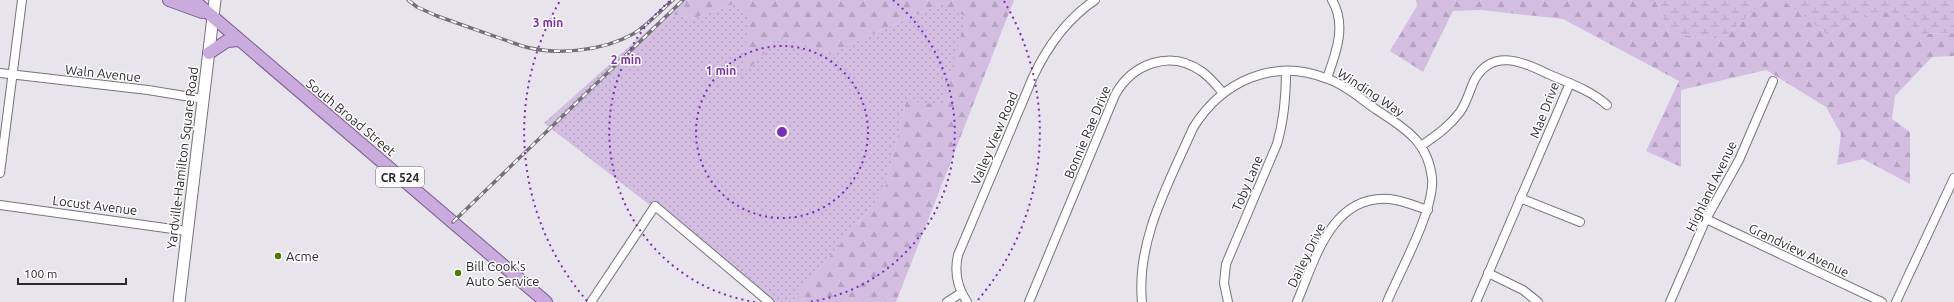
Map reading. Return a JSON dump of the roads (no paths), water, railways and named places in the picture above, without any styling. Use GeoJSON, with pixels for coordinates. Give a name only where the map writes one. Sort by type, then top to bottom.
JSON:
{"type":"FeatureCollection","features":[{"type":"Feature","properties":{"kind":"main road","name":"CR 524"},"geometry":{"type":"LineString","coordinates":[[169,0],[213,18]]}},
{"type":"Feature","properties":{"kind":"main road","name":"South Broad Street"},"geometry":{"type":"LineString","coordinates":[[193,0],[546,302]]}},
{"type":"Feature","properties":{"kind":"main road"},"geometry":{"type":"LineString","coordinates":[[209,53],[227,42],[239,40]]}},
{"type":"Feature","properties":{"kind":"street"},"geometry":{"type":"LineString","coordinates":[[0,173],[22,0]]}},
{"type":"Feature","properties":{"kind":"street","name":"Yardville-Hamilton Square Road"},"geometry":{"type":"LineString","coordinates":[[179,302],[215,0]]}},
{"type":"Feature","properties":{"kind":"street","name":"Valley View Road"},"geometry":{"type":"LineString","coordinates":[[967,302],[961,293],[956,274],[958,255],[1033,77],[1046,51],[1057,36],[1075,16],[1095,0]]}},
{"type":"Feature","properties":{"kind":"street"},"geometry":{"type":"LineString","coordinates":[[1327,78],[1337,48],[1339,36],[1338,14],[1332,0]]}},
{"type":"Feature","properties":{"kind":"street","name":"Bonnie Rae Drive"},"geometry":{"type":"LineString","coordinates":[[1029,302],[1115,95],[1127,77],[1143,66],[1152,62],[1162,60],[1183,62],[1201,70],[1222,93]]}},
{"type":"Feature","properties":{"kind":"street","name":"Mae Drive"},"geometry":{"type":"LineString","coordinates":[[1421,146],[1444,130],[1452,122],[1462,108],[1476,78],[1494,62],[1512,60],[1520,61],[1570,83],[1476,302]]}},
{"type":"Feature","properties":{"kind":"street","name":"Winding Way"},"geometry":{"type":"LineString","coordinates":[[1142,302],[1143,262],[1147,241],[1158,209],[1193,128],[1209,106],[1222,93],[1244,80],[1256,76],[1286,71],[1313,74],[1327,78],[1409,131],[1421,146],[1427,157],[1432,178],[1432,189],[1428,210],[1386,302]]}},
{"type":"Feature","properties":{"kind":"street","name":"Toby Lane"},"geometry":{"type":"LineString","coordinates":[[1228,302],[1224,283],[1226,264],[1277,144],[1281,130],[1286,96],[1286,71]]}},
{"type":"Feature","properties":{"kind":"street","name":"Waln Avenue"},"geometry":{"type":"LineString","coordinates":[[0,73],[148,90],[203,99]]}},
{"type":"Feature","properties":{"kind":"street","name":"Highland Avenue"},"geometry":{"type":"LineString","coordinates":[[1670,302],[1706,219],[1739,160],[1773,81]]}},
{"type":"Feature","properties":{"kind":"street"},"geometry":{"type":"LineString","coordinates":[[1570,83],[1590,92],[1607,105]]}},
{"type":"Feature","properties":{"kind":"street"},"geometry":{"type":"LineString","coordinates":[[1896,302],[1954,178]]}},
{"type":"Feature","properties":{"kind":"street"},"geometry":{"type":"LineString","coordinates":[[1520,198],[1580,222]]}},
{"type":"Feature","properties":{"kind":"street","name":"Dailey Drive"},"geometry":{"type":"LineString","coordinates":[[1297,302],[1326,237],[1338,218],[1347,211],[1368,201],[1381,199],[1399,201],[1428,210]]}},
{"type":"Feature","properties":{"kind":"street","name":"Locust Avenue"},"geometry":{"type":"LineString","coordinates":[[0,205],[187,231]]}},
{"type":"Feature","properties":{"kind":"street"},"geometry":{"type":"LineString","coordinates":[[590,302],[655,206],[769,302]]}},
{"type":"Feature","properties":{"kind":"street","name":"Grandview Avenue"},"geometry":{"type":"LineString","coordinates":[[1706,219],[1882,302]]}},
{"type":"Feature","properties":{"kind":"street"},"geometry":{"type":"LineString","coordinates":[[1488,273],[1523,290],[1538,302]]}},
{"type":"Feature","properties":{"kind":"street"},"geometry":{"type":"LineString","coordinates":[[947,302],[961,293]]}},
{"type":"Feature","properties":{"kind":"railway"},"geometry":{"type":"LineString","coordinates":[[408,0],[417,7],[437,16],[522,46],[549,51],[593,48],[621,40],[644,26],[673,0]]}},
{"type":"Feature","properties":{"kind":"railway"},"geometry":{"type":"LineString","coordinates":[[453,222],[683,0]]}},
{"type":"Feature","properties":{"kind":"place","name":"Acme"},"geometry":{"type":"Point","coordinates":[278,256]}},
{"type":"Feature","properties":{"kind":"place","name":"Bill Cook's Auto Service"},"geometry":{"type":"Point","coordinates":[458,273]}}]}
